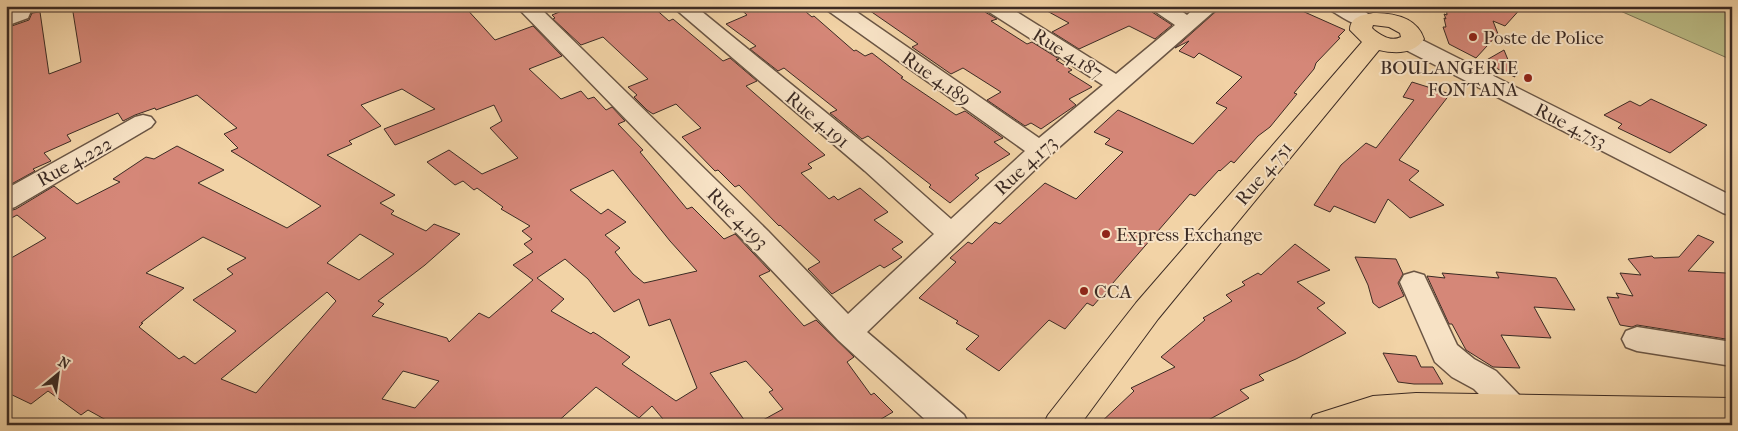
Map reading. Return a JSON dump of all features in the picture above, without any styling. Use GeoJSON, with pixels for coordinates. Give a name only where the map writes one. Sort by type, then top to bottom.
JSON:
{"type":"FeatureCollection","features":[{"type":"Feature","properties":{"kind":"main road"},"geometry":{"type":"LineString","coordinates":[[1401,14],[1402,25],[1412,34],[1413,39],[1410,43],[1394,46],[1370,31],[1373,19],[1401,14]]}},
{"type":"Feature","properties":{"kind":"main road","name":"Rue 4.751"},"geometry":{"type":"LineString","coordinates":[[1060,425],[1147,311],[1370,31]]}},
{"type":"Feature","properties":{"kind":"main road"},"geometry":{"type":"LineString","coordinates":[[1325,425],[1373,410],[1416,407],[1513,408],[1630,418],[1732,412]]}},
{"type":"Feature","properties":{"kind":"street"},"geometry":{"type":"LineString","coordinates":[[6,20],[21,14],[23,6]]}},
{"type":"Feature","properties":{"kind":"street","name":"Rue 4.193"},"geometry":{"type":"LineString","coordinates":[[526,6],[752,231],[848,332],[953,425]]}},
{"type":"Feature","properties":{"kind":"street","name":"Rue 4.191"},"geometry":{"type":"LineString","coordinates":[[682,6],[874,165],[952,235]]}},
{"type":"Feature","properties":{"kind":"street","name":"Rue 4.189"},"geometry":{"type":"LineString","coordinates":[[834,6],[1040,150]]}},
{"type":"Feature","properties":{"kind":"street","name":"Rue 4.187"},"geometry":{"type":"LineString","coordinates":[[993,6],[1118,84]]}},
{"type":"Feature","properties":{"kind":"street"},"geometry":{"type":"LineString","coordinates":[[1160,6],[1187,24]]}},
{"type":"Feature","properties":{"kind":"street","name":"Rue 4.173"},"geometry":{"type":"LineString","coordinates":[[848,332],[1040,150],[1210,6]]}},
{"type":"Feature","properties":{"kind":"street"},"geometry":{"type":"LineString","coordinates":[[1337,6],[1370,31]]}},
{"type":"Feature","properties":{"kind":"street","name":"Rue 4.753"},"geometry":{"type":"LineString","coordinates":[[1410,43],[1732,207]]}},
{"type":"Feature","properties":{"kind":"street","name":"Rue 4.222"},"geometry":{"type":"LineString","coordinates":[[6,202],[31,185],[143,122]]}},
{"type":"Feature","properties":{"kind":"street"},"geometry":{"type":"LineString","coordinates":[[1414,282],[1446,353],[1462,368],[1485,380],[1513,408]]}},
{"type":"Feature","properties":{"kind":"street"},"geometry":{"type":"LineString","coordinates":[[1637,339],[1732,354]]}},
{"type":"Feature","properties":{"kind":"green space"},"geometry":{"type":"Polygon","coordinates":[[[1609,6],[1732,6],[1732,60],[1609,6]]]}},
{"type":"Feature","properties":{"kind":"building"},"geometry":{"type":"Polygon","coordinates":[[[72,6],[464,6],[495,40],[533,26],[562,56],[529,69],[561,99],[581,91],[588,99],[594,97],[606,110],[612,107],[625,121],[618,124],[643,150],[640,152],[687,209],[692,207],[724,239],[735,234],[770,271],[759,276],[804,326],[816,320],[854,357],[847,362],[871,395],[874,393],[893,412],[871,425],[754,425],[783,409],[769,392],[773,390],[746,361],[710,373],[748,425],[668,425],[652,406],[639,418],[596,387],[554,425],[134,425],[126,420],[121,425],[115,425],[88,410],[81,415],[48,391],[31,404],[6,392],[6,261],[46,238],[17,215],[6,221],[6,212],[16,209],[54,186],[77,204],[120,182],[113,179],[146,157],[154,159],[177,146],[224,170],[198,183],[287,228],[321,206],[231,151],[238,148],[224,134],[237,128],[197,95],[156,110],[155,108],[135,115],[123,121],[118,113],[67,135],[71,141],[44,153],[51,161],[33,169],[35,171],[6,187],[6,28],[29,20],[32,13],[40,12],[49,74],[81,62],[72,6]],[[402,89],[361,105],[381,126],[349,141],[352,144],[327,155],[395,195],[380,203],[394,211],[391,214],[426,231],[434,224],[460,234],[425,265],[378,301],[384,304],[372,316],[447,338],[449,342],[479,313],[489,318],[533,280],[513,265],[533,252],[524,244],[532,239],[522,231],[530,226],[501,209],[503,207],[477,188],[474,190],[463,181],[455,185],[427,162],[449,150],[482,174],[518,158],[490,128],[502,121],[494,105],[395,145],[384,129],[435,109],[402,89]],[[613,170],[570,190],[601,214],[608,209],[626,222],[605,235],[620,248],[615,252],[633,274],[644,283],[697,271],[670,241],[613,170]],[[360,234],[327,263],[359,280],[394,254],[360,234]],[[203,237],[146,273],[184,288],[141,323],[143,323],[139,327],[179,359],[184,356],[195,364],[236,331],[193,300],[233,274],[227,269],[246,258],[203,237]],[[565,259],[537,278],[564,299],[551,311],[591,334],[593,332],[630,357],[622,364],[676,401],[697,388],[670,319],[649,326],[639,299],[614,312],[588,279],[565,259]],[[327,292],[221,379],[256,393],[336,301],[327,292]],[[403,371],[382,399],[415,408],[439,381],[403,371]]]}},
{"type":"Feature","properties":{"kind":"building"},"geometry":{"type":"Polygon","coordinates":[[[574,6],[600,6],[603,9],[610,6],[652,6],[669,21],[673,19],[723,61],[730,58],[757,81],[746,86],[825,155],[808,164],[812,168],[801,173],[829,199],[834,196],[838,200],[860,188],[888,212],[874,220],[903,242],[892,249],[902,257],[884,268],[880,265],[832,294],[808,269],[820,262],[779,226],[739,185],[735,187],[718,170],[715,171],[682,137],[701,128],[676,104],[653,114],[647,110],[634,97],[637,95],[628,87],[648,79],[603,37],[581,45],[553,19],[555,18],[552,15],[574,6]]]}},
{"type":"Feature","properties":{"kind":"building"},"geometry":{"type":"Polygon","coordinates":[[[737,6],[799,6],[812,17],[814,16],[854,51],[856,50],[865,56],[872,53],[903,77],[901,78],[956,115],[965,111],[1003,138],[994,142],[1010,154],[975,175],[979,178],[950,203],[929,187],[931,185],[868,136],[862,139],[830,113],[837,110],[784,68],[778,71],[750,49],[756,46],[726,24],[747,15],[737,6]]]}},
{"type":"Feature","properties":{"kind":"building"},"geometry":{"type":"Polygon","coordinates":[[[863,6],[981,6],[985,12],[997,19],[991,21],[1027,44],[1032,42],[1059,59],[1056,60],[1072,70],[1068,72],[1092,87],[1069,99],[1076,105],[1041,129],[1031,123],[1025,126],[987,100],[1001,92],[963,68],[951,74],[912,47],[918,44],[863,6]]]}},
{"type":"Feature","properties":{"kind":"building"},"geometry":{"type":"Polygon","coordinates":[[[1038,6],[1148,6],[1152,12],[1172,25],[1155,39],[1129,26],[1079,49],[1052,32],[1069,23],[1038,6]]]}},
{"type":"Feature","properties":{"kind":"building"},"geometry":{"type":"Polygon","coordinates":[[[1222,6],[1291,6],[1345,30],[1338,37],[1340,38],[1316,63],[1314,69],[1294,93],[1297,94],[1270,127],[1258,136],[1234,163],[1231,161],[1219,170],[1195,196],[1190,194],[1093,306],[1087,303],[1065,329],[1049,320],[999,371],[966,349],[979,336],[919,298],[956,262],[950,258],[968,242],[972,244],[995,222],[1000,224],[1045,183],[1076,199],[1123,152],[1105,144],[1110,139],[1094,132],[1118,110],[1193,144],[1227,108],[1216,103],[1242,77],[1199,53],[1194,58],[1179,51],[1189,41],[1175,48],[1222,6]]]}},
{"type":"Feature","properties":{"kind":"building"},"geometry":{"type":"Polygon","coordinates":[[[1446,6],[1523,6],[1505,26],[1493,21],[1498,34],[1476,58],[1449,44],[1443,27],[1446,27],[1444,14],[1447,15],[1446,6]]]}},
{"type":"Feature","properties":{"kind":"building"},"geometry":{"type":"Polygon","coordinates":[[[1504,50],[1515,77],[1483,62],[1504,50]]]}},
{"type":"Feature","properties":{"kind":"building"},"geometry":{"type":"Polygon","coordinates":[[[1412,82],[1450,94],[1399,160],[1419,171],[1409,180],[1444,205],[1410,218],[1388,199],[1375,223],[1334,206],[1330,212],[1314,205],[1341,165],[1366,143],[1376,148],[1414,100],[1403,97],[1412,82]]]}},
{"type":"Feature","properties":{"kind":"building"},"geometry":{"type":"Polygon","coordinates":[[[1651,99],[1707,125],[1670,153],[1618,128],[1622,124],[1604,115],[1630,101],[1640,106],[1651,99]]]}},
{"type":"Feature","properties":{"kind":"building"},"geometry":{"type":"Polygon","coordinates":[[[1698,235],[1714,242],[1688,271],[1726,273],[1732,280],[1732,340],[1637,325],[1632,327],[1620,325],[1607,297],[1619,298],[1616,293],[1633,296],[1620,273],[1641,275],[1628,259],[1652,256],[1654,258],[1679,257],[1698,235]]]}},
{"type":"Feature","properties":{"kind":"building"},"geometry":{"type":"Polygon","coordinates":[[[1295,244],[1330,270],[1297,282],[1325,303],[1317,308],[1346,333],[1296,359],[1259,375],[1264,380],[1240,390],[1249,398],[1199,425],[1098,425],[1134,391],[1131,388],[1175,367],[1161,357],[1205,320],[1203,318],[1232,301],[1226,295],[1245,285],[1242,282],[1258,273],[1261,275],[1295,244]]]}},
{"type":"Feature","properties":{"kind":"building"},"geometry":{"type":"Polygon","coordinates":[[[1355,257],[1396,259],[1403,274],[1398,283],[1404,296],[1379,308],[1373,303],[1368,285],[1355,257]]]}},
{"type":"Feature","properties":{"kind":"building"},"geometry":{"type":"Polygon","coordinates":[[[1496,272],[1556,278],[1575,310],[1534,307],[1551,338],[1501,335],[1520,368],[1493,367],[1466,350],[1452,324],[1449,324],[1427,276],[1445,278],[1442,273],[1499,278],[1496,272]]]}},
{"type":"Feature","properties":{"kind":"building"},"geometry":{"type":"Polygon","coordinates":[[[1383,353],[1416,356],[1421,367],[1433,367],[1443,384],[1398,382],[1383,353]]]}},
{"type":"Feature","properties":{"kind":"place","name":"Poste de Police"},"geometry":{"type":"Point","coordinates":[1473,37]}},
{"type":"Feature","properties":{"kind":"place","name":"BOULANGERIE FONTANA"},"geometry":{"type":"Point","coordinates":[1528,78]}},
{"type":"Feature","properties":{"kind":"place","name":"Express Exchange"},"geometry":{"type":"Point","coordinates":[1106,234]}},
{"type":"Feature","properties":{"kind":"place","name":"CCA"},"geometry":{"type":"Point","coordinates":[1084,291]}}]}
